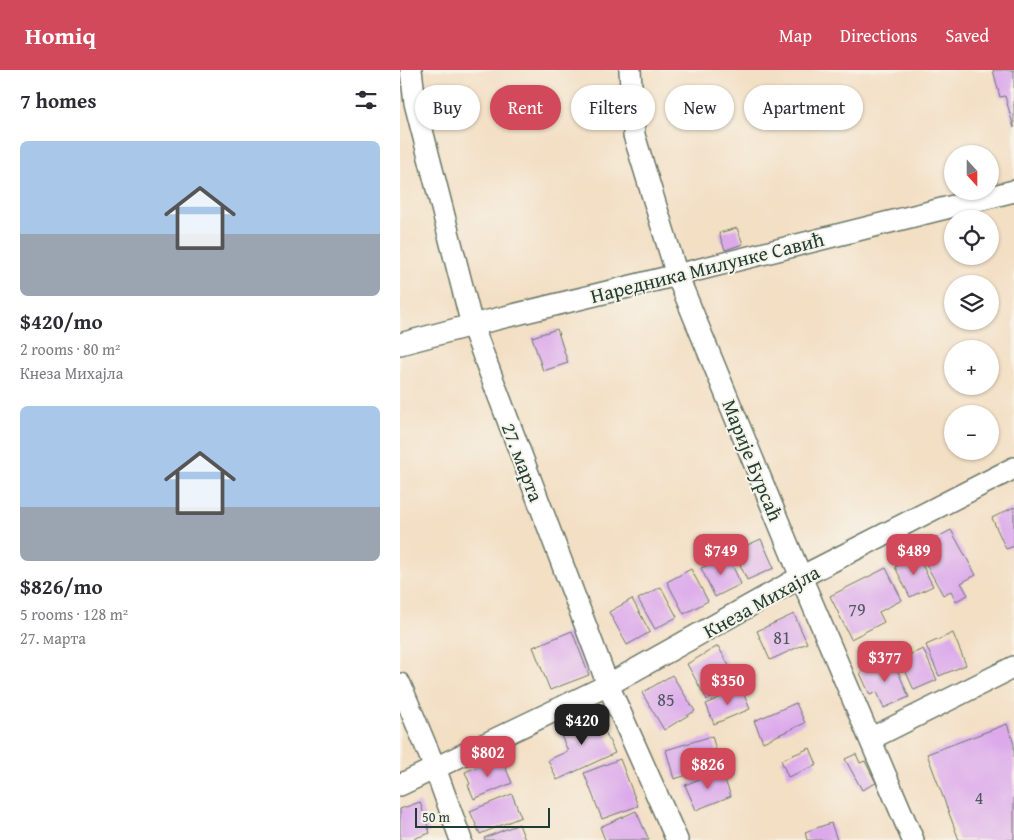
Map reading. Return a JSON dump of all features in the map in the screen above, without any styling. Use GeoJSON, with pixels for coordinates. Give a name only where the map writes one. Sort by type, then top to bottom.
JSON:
{"type":"FeatureCollection","features":[{"type":"Feature","properties":{"kind":"street","name":"27. марта"},"geometry":{"type":"LineString","coordinates":[[411,70],[415,104],[472,325],[608,685],[677,840]]}},
{"type":"Feature","properties":{"kind":"street","name":"Марије Бурсаћ"},"geometry":{"type":"LineString","coordinates":[[630,70],[634,135],[677,275],[801,577],[913,840]]}},
{"type":"Feature","properties":{"kind":"street","name":"Наредника Милунке Савић"},"geometry":{"type":"LineString","coordinates":[[400,344],[1014,190]]}},
{"type":"Feature","properties":{"kind":"street","name":"Кнеза Михајла"},"geometry":{"type":"LineString","coordinates":[[400,785],[608,685],[801,577],[1014,468]]}},
{"type":"Feature","properties":{"kind":"street"},"geometry":{"type":"LineString","coordinates":[[870,739],[1014,667]]}},
{"type":"Feature","properties":{"kind":"street"},"geometry":{"type":"LineString","coordinates":[[400,684],[435,768],[462,840]]}},
{"type":"Feature","properties":{"kind":"building"},"geometry":{"type":"Polygon","coordinates":[[[993,70],[1014,70],[1014,128],[1005,96],[1000,97],[993,70]]]}},
{"type":"Feature","properties":{"kind":"building"},"geometry":{"type":"Polygon","coordinates":[[[737,228],[743,244],[725,250],[719,233],[737,228]]]}},
{"type":"Feature","properties":{"kind":"building"},"geometry":{"type":"Polygon","coordinates":[[[557,329],[568,363],[543,371],[532,337],[557,329]]]}},
{"type":"Feature","properties":{"kind":"building"},"geometry":{"type":"Polygon","coordinates":[[[1014,507],[1014,546],[1006,549],[992,518],[1014,507]]]}},
{"type":"Feature","properties":{"kind":"building"},"geometry":{"type":"Polygon","coordinates":[[[951,530],[976,575],[961,583],[968,595],[956,601],[951,591],[943,595],[917,548],[951,530]]]}},
{"type":"Feature","properties":{"kind":"building"},"geometry":{"type":"Polygon","coordinates":[[[761,539],[774,568],[747,580],[734,551],[761,539]]]}},
{"type":"Feature","properties":{"kind":"building"},"geometry":{"type":"Polygon","coordinates":[[[917,555],[933,586],[910,597],[895,567],[917,555]]]}},
{"type":"Feature","properties":{"kind":"building"},"geometry":{"type":"Polygon","coordinates":[[[728,556],[741,584],[715,597],[701,568],[728,556]]]}},
{"type":"Feature","properties":{"kind":"building"},"geometry":{"type":"Polygon","coordinates":[[[886,568],[902,600],[879,612],[884,622],[851,639],[830,596],[886,568]]]}},
{"type":"Feature","properties":{"kind":"building"},"geometry":{"type":"Polygon","coordinates":[[[691,569],[708,601],[684,614],[667,582],[691,569]]]}},
{"type":"Feature","properties":{"kind":"building"},"geometry":{"type":"Polygon","coordinates":[[[661,587],[677,617],[655,629],[638,599],[661,587]]]}},
{"type":"Feature","properties":{"kind":"building"},"geometry":{"type":"Polygon","coordinates":[[[632,599],[650,632],[627,645],[609,612],[632,599]]]}},
{"type":"Feature","properties":{"kind":"building"},"geometry":{"type":"Polygon","coordinates":[[[794,614],[807,643],[770,660],[757,631],[794,614]]]}},
{"type":"Feature","properties":{"kind":"building"},"geometry":{"type":"Polygon","coordinates":[[[572,631],[589,675],[550,690],[533,647],[572,631]]]}},
{"type":"Feature","properties":{"kind":"building"},"geometry":{"type":"Polygon","coordinates":[[[953,633],[966,665],[939,676],[926,645],[953,633]]]}},
{"type":"Feature","properties":{"kind":"building"},"geometry":{"type":"Polygon","coordinates":[[[718,646],[738,682],[707,700],[687,664],[718,646]]]}},
{"type":"Feature","properties":{"kind":"building"},"geometry":{"type":"Polygon","coordinates":[[[923,649],[937,680],[914,690],[900,659],[923,649]]]}},
{"type":"Feature","properties":{"kind":"building"},"geometry":{"type":"Polygon","coordinates":[[[892,658],[909,697],[884,708],[877,692],[870,695],[860,673],[892,658]]]}},
{"type":"Feature","properties":{"kind":"building"},"geometry":{"type":"Polygon","coordinates":[[[672,675],[695,711],[664,730],[642,693],[672,675]]]}},
{"type":"Feature","properties":{"kind":"building"},"geometry":{"type":"Polygon","coordinates":[[[741,688],[750,709],[714,724],[706,704],[741,688]]]}},
{"type":"Feature","properties":{"kind":"building"},"geometry":{"type":"Polygon","coordinates":[[[796,703],[805,723],[763,742],[754,721],[796,703]]]}},
{"type":"Feature","properties":{"kind":"building"},"geometry":{"type":"Polygon","coordinates":[[[596,712],[615,753],[557,780],[548,760],[568,751],[558,729],[596,712]]]}},
{"type":"Feature","properties":{"kind":"building"},"geometry":{"type":"Polygon","coordinates":[[[1007,724],[1014,744],[1014,840],[959,840],[927,754],[1007,724]]]}},
{"type":"Feature","properties":{"kind":"building"},"geometry":{"type":"Polygon","coordinates":[[[712,736],[720,765],[674,779],[666,750],[712,736]]]}},
{"type":"Feature","properties":{"kind":"building"},"geometry":{"type":"Polygon","coordinates":[[[810,748],[817,765],[788,777],[781,760],[810,748]]]}},
{"type":"Feature","properties":{"kind":"building"},"geometry":{"type":"Polygon","coordinates":[[[856,754],[860,763],[865,761],[876,783],[862,790],[845,759],[856,754]]]}},
{"type":"Feature","properties":{"kind":"building"},"geometry":{"type":"Polygon","coordinates":[[[501,757],[512,783],[474,799],[465,772],[501,757]]]}},
{"type":"Feature","properties":{"kind":"building"},"geometry":{"type":"Polygon","coordinates":[[[620,759],[638,806],[602,819],[584,773],[620,759]]]}},
{"type":"Feature","properties":{"kind":"building"},"geometry":{"type":"Polygon","coordinates":[[[721,770],[731,796],[696,810],[685,785],[721,770]]]}},
{"type":"Feature","properties":{"kind":"building"},"geometry":{"type":"Polygon","coordinates":[[[512,794],[521,817],[480,834],[470,811],[512,794]]]}},
{"type":"Feature","properties":{"kind":"building"},"geometry":{"type":"Polygon","coordinates":[[[420,802],[430,833],[410,840],[400,840],[400,809],[420,802]]]}},
{"type":"Feature","properties":{"kind":"building"},"geometry":{"type":"Polygon","coordinates":[[[636,811],[649,840],[605,840],[600,827],[636,811]]]}},
{"type":"Feature","properties":{"kind":"building"},"geometry":{"type":"Polygon","coordinates":[[[831,823],[837,840],[807,840],[805,832],[831,823]]]}},
{"type":"Feature","properties":{"kind":"building"},"geometry":{"type":"Polygon","coordinates":[[[519,824],[525,840],[485,840],[484,838],[519,824]]]}}]}
